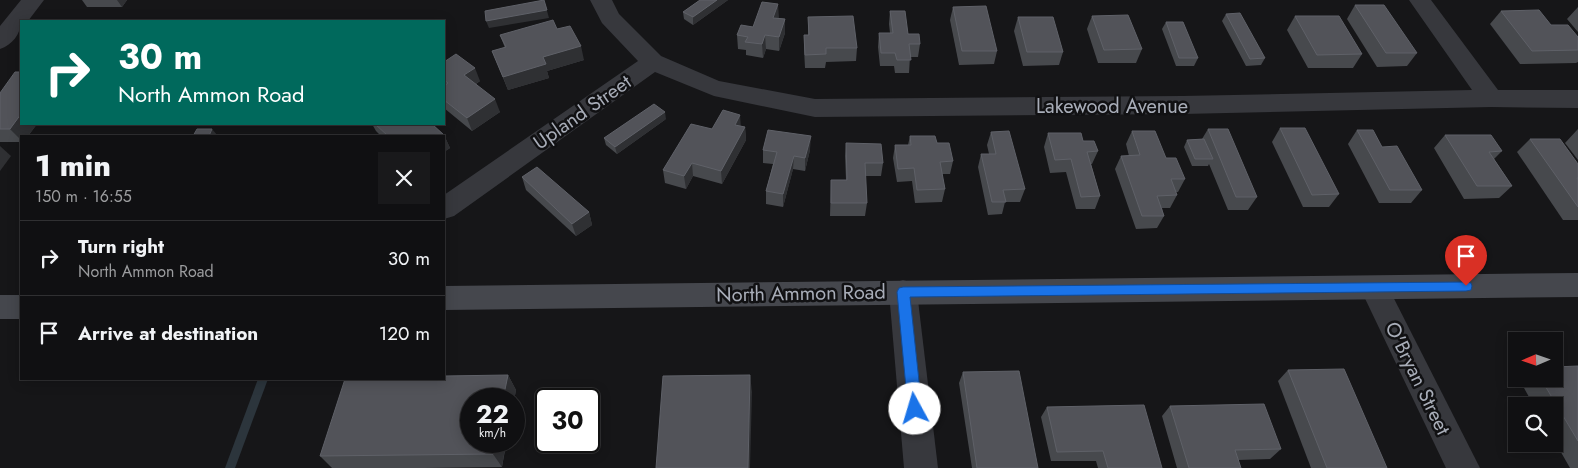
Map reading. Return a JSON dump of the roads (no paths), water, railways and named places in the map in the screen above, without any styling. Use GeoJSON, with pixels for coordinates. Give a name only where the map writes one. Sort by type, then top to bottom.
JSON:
{"type":"FeatureCollection","features":[{"type":"Feature","properties":{"kind":"main road","name":"North Ammon Road"},"geometry":{"type":"LineString","coordinates":[[445,298],[1578,285]]}},
{"type":"Feature","properties":{"kind":"main road"},"geometry":{"type":"LineString","coordinates":[[0,307],[20,306]]}},
{"type":"Feature","properties":{"kind":"street"},"geometry":{"type":"LineString","coordinates":[[0,41],[33,0]]}},
{"type":"Feature","properties":{"kind":"street","name":"Upland Street"},"geometry":{"type":"LineString","coordinates":[[445,208],[653,62],[610,18],[601,0]]}},
{"type":"Feature","properties":{"kind":"street"},"geometry":{"type":"LineString","coordinates":[[1420,0],[1491,98]]}},
{"type":"Feature","properties":{"kind":"street","name":"Lakewood Avenue"},"geometry":{"type":"LineString","coordinates":[[653,62],[714,88],[814,108],[1182,105],[1491,98],[1578,99]]}},
{"type":"Feature","properties":{"kind":"street","name":"O'Bryan Street"},"geometry":{"type":"LineString","coordinates":[[1374,288],[1463,468]]}},
{"type":"Feature","properties":{"kind":"street"},"geometry":{"type":"LineString","coordinates":[[903,292],[921,468]]}},
{"type":"Feature","properties":{"kind":"waterway"},"geometry":{"type":"LineString","coordinates":[[230,468],[263,380]]}}]}
